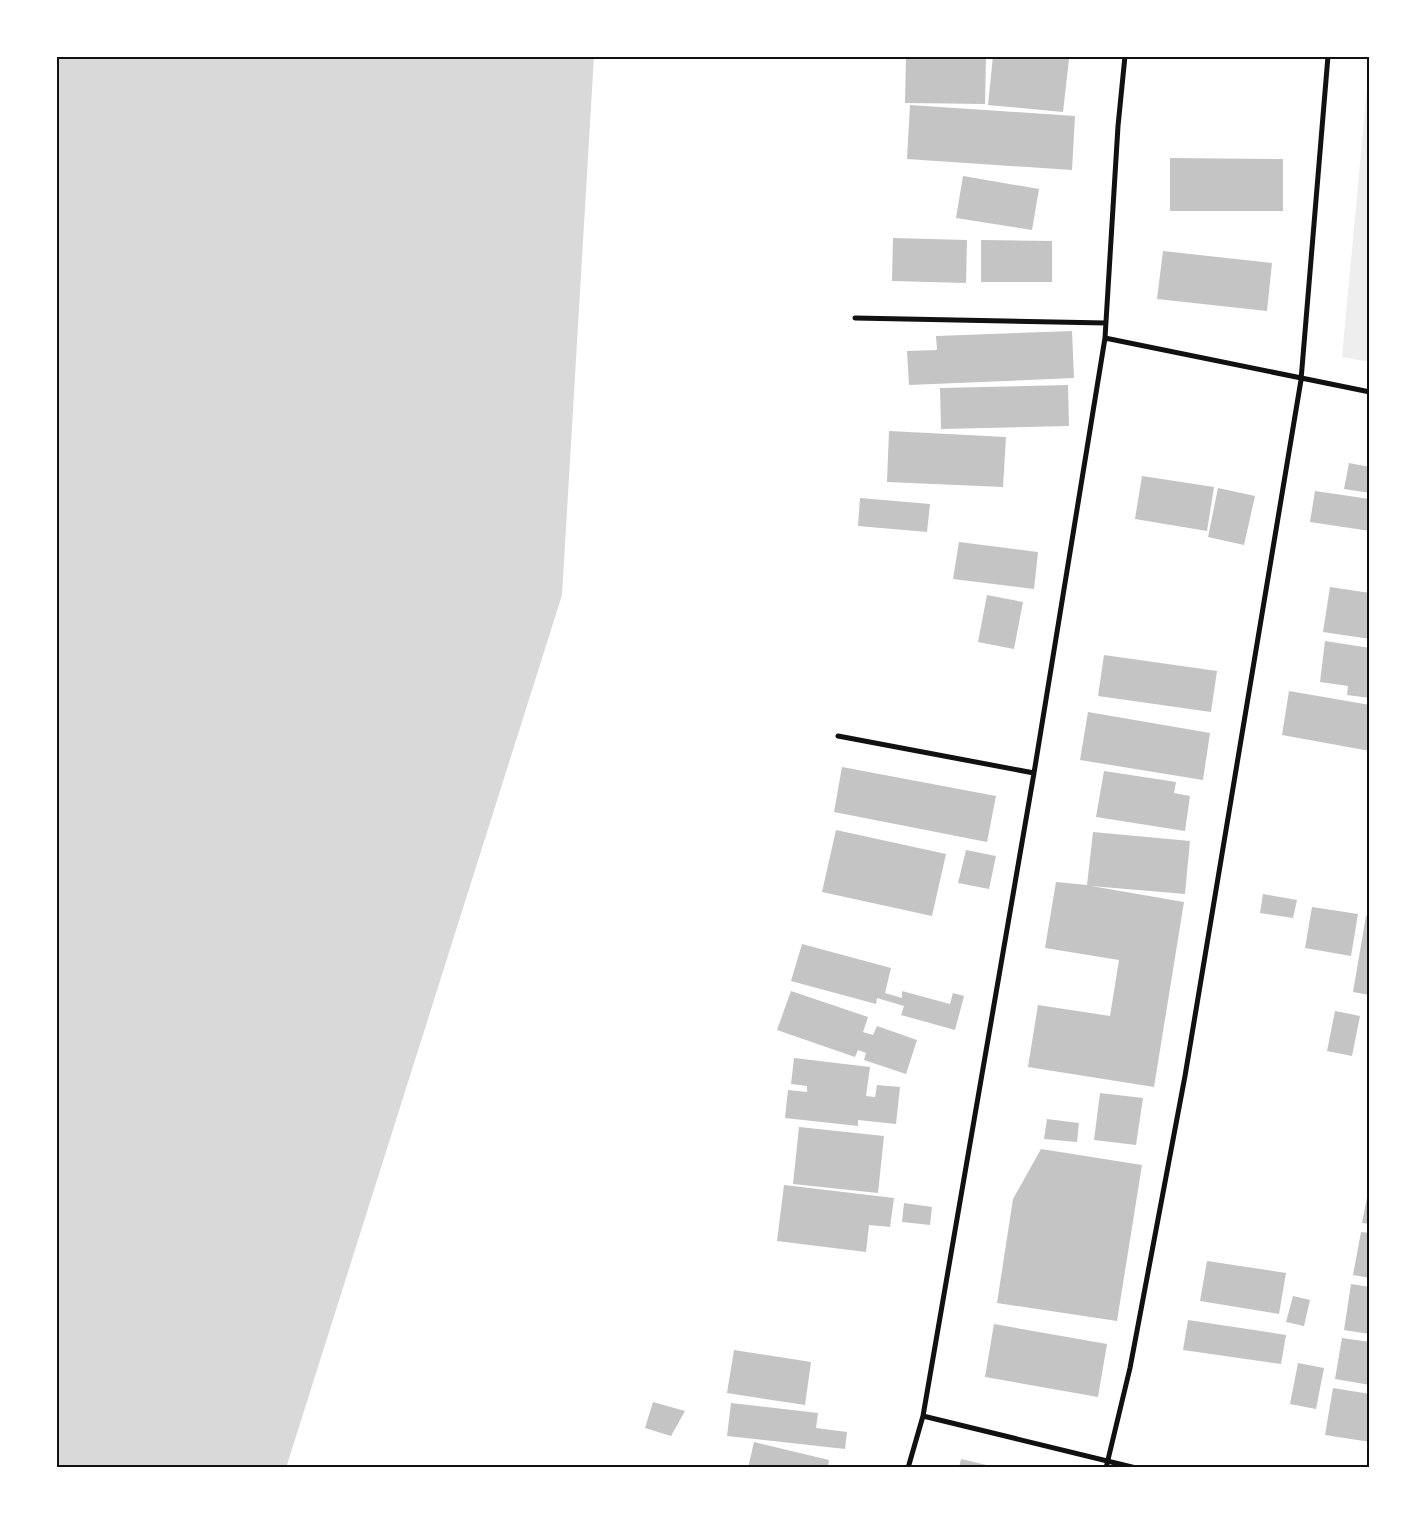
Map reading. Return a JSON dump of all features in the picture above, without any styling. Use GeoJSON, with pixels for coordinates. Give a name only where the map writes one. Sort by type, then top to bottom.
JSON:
{"type":"FeatureCollection","features":[{"type":"Feature","properties":{"kind":"street"},"geometry":{"type":"LineString","coordinates":[[908,1468],[923,1416],[1034,773],[1105,338],[1118,126],[1125,56]]}},
{"type":"Feature","properties":{"kind":"street"},"geometry":{"type":"LineString","coordinates":[[1106,1468],[1130,1368],[1185,1076],[1302,380],[1328,56]]}},
{"type":"Feature","properties":{"kind":"street"},"geometry":{"type":"LineString","coordinates":[[855,318],[1106,322]]}},
{"type":"Feature","properties":{"kind":"street"},"geometry":{"type":"LineString","coordinates":[[1105,338],[1302,380],[1370,392]]}},
{"type":"Feature","properties":{"kind":"street"},"geometry":{"type":"LineString","coordinates":[[838,736],[1034,773]]}},
{"type":"Feature","properties":{"kind":"street"},"geometry":{"type":"LineString","coordinates":[[923,1416],[1136,1468]]}},
{"type":"Feature","properties":{"kind":"shaded area"},"geometry":{"type":"Polygon","coordinates":[[[56,56],[594,56],[562,595],[286,1468],[56,1468],[56,56]]]}},
{"type":"Feature","properties":{"kind":"shaded area"},"geometry":{"type":"Polygon","coordinates":[[[1370,56],[1370,362],[1342,357],[1370,56]]]}},
{"type":"Feature","properties":{"kind":"building"},"geometry":{"type":"Polygon","coordinates":[[[906,56],[986,56],[985,104],[905,103],[906,56]]]}},
{"type":"Feature","properties":{"kind":"building"},"geometry":{"type":"Polygon","coordinates":[[[993,56],[1037,56],[1069,59],[1063,112],[988,105],[993,56]]]}},
{"type":"Feature","properties":{"kind":"building"},"geometry":{"type":"Polygon","coordinates":[[[910,105],[1075,116],[1072,170],[907,159],[910,105]]]}},
{"type":"Feature","properties":{"kind":"building"},"geometry":{"type":"Polygon","coordinates":[[[1170,158],[1283,159],[1283,211],[1170,211],[1170,158]]]}},
{"type":"Feature","properties":{"kind":"building"},"geometry":{"type":"Polygon","coordinates":[[[963,176],[1039,189],[1032,230],[956,218],[963,176]]]}},
{"type":"Feature","properties":{"kind":"building"},"geometry":{"type":"Polygon","coordinates":[[[893,238],[967,240],[966,283],[892,281],[893,238]]]}},
{"type":"Feature","properties":{"kind":"building"},"geometry":{"type":"Polygon","coordinates":[[[981,240],[1052,241],[1052,282],[981,282],[981,240]]]}},
{"type":"Feature","properties":{"kind":"building"},"geometry":{"type":"Polygon","coordinates":[[[1163,251],[1272,263],[1267,311],[1157,299],[1163,251]]]}},
{"type":"Feature","properties":{"kind":"building"},"geometry":{"type":"Polygon","coordinates":[[[1072,331],[1074,378],[909,385],[907,351],[937,350],[936,336],[1072,331]]]}},
{"type":"Feature","properties":{"kind":"building"},"geometry":{"type":"Polygon","coordinates":[[[1068,385],[1069,426],[941,429],[940,388],[1068,385]]]}},
{"type":"Feature","properties":{"kind":"building"},"geometry":{"type":"Polygon","coordinates":[[[889,431],[1006,437],[1003,487],[887,482],[889,431]]]}},
{"type":"Feature","properties":{"kind":"building"},"geometry":{"type":"Polygon","coordinates":[[[1349,463],[1370,467],[1370,493],[1344,489],[1349,463]]]}},
{"type":"Feature","properties":{"kind":"building"},"geometry":{"type":"Polygon","coordinates":[[[1142,476],[1214,487],[1207,531],[1135,519],[1142,476]]]}},
{"type":"Feature","properties":{"kind":"building"},"geometry":{"type":"Polygon","coordinates":[[[1218,488],[1255,496],[1244,545],[1208,537],[1218,488]]]}},
{"type":"Feature","properties":{"kind":"building"},"geometry":{"type":"Polygon","coordinates":[[[1315,491],[1370,499],[1370,531],[1310,522],[1315,491]]]}},
{"type":"Feature","properties":{"kind":"building"},"geometry":{"type":"Polygon","coordinates":[[[860,498],[930,504],[927,532],[858,526],[860,498]]]}},
{"type":"Feature","properties":{"kind":"building"},"geometry":{"type":"Polygon","coordinates":[[[959,542],[1038,552],[1034,589],[953,579],[959,542]]]}},
{"type":"Feature","properties":{"kind":"building"},"geometry":{"type":"Polygon","coordinates":[[[1330,587],[1370,593],[1370,639],[1323,632],[1330,587]]]}},
{"type":"Feature","properties":{"kind":"building"},"geometry":{"type":"Polygon","coordinates":[[[987,595],[1023,602],[1014,649],[978,642],[987,595]]]}},
{"type":"Feature","properties":{"kind":"building"},"geometry":{"type":"Polygon","coordinates":[[[1325,641],[1370,648],[1370,698],[1347,695],[1348,686],[1320,682],[1325,641]]]}},
{"type":"Feature","properties":{"kind":"building"},"geometry":{"type":"Polygon","coordinates":[[[1104,655],[1217,671],[1211,712],[1098,696],[1104,655]]]}},
{"type":"Feature","properties":{"kind":"building"},"geometry":{"type":"Polygon","coordinates":[[[1289,691],[1370,705],[1370,751],[1282,735],[1289,691]]]}},
{"type":"Feature","properties":{"kind":"building"},"geometry":{"type":"Polygon","coordinates":[[[1088,712],[1210,733],[1203,780],[1080,760],[1088,712]]]}},
{"type":"Feature","properties":{"kind":"building"},"geometry":{"type":"Polygon","coordinates":[[[842,767],[996,796],[987,842],[834,812],[842,767]]]}},
{"type":"Feature","properties":{"kind":"building"},"geometry":{"type":"Polygon","coordinates":[[[1104,771],[1176,782],[1174,793],[1190,796],[1185,831],[1096,817],[1104,771]]]}},
{"type":"Feature","properties":{"kind":"building"},"geometry":{"type":"Polygon","coordinates":[[[836,830],[946,854],[932,916],[822,892],[836,830]]]}},
{"type":"Feature","properties":{"kind":"building"},"geometry":{"type":"Polygon","coordinates":[[[1093,832],[1190,841],[1185,894],[1091,886],[1184,902],[1154,1087],[1028,1067],[1038,1005],[1110,1016],[1119,960],[1045,948],[1056,882],[1087,885],[1093,832]]]}},
{"type":"Feature","properties":{"kind":"building"},"geometry":{"type":"Polygon","coordinates":[[[966,850],[996,856],[989,889],[958,883],[966,850]]]}},
{"type":"Feature","properties":{"kind":"building"},"geometry":{"type":"Polygon","coordinates":[[[1263,894],[1297,900],[1293,918],[1260,913],[1263,894]]]}},
{"type":"Feature","properties":{"kind":"building"},"geometry":{"type":"Polygon","coordinates":[[[1312,907],[1358,914],[1351,956],[1305,948],[1312,907]]]}},
{"type":"Feature","properties":{"kind":"building"},"geometry":{"type":"Polygon","coordinates":[[[1366,916],[1370,916],[1370,995],[1353,992],[1366,916]]]}},
{"type":"Feature","properties":{"kind":"building"},"geometry":{"type":"Polygon","coordinates":[[[802,944],[891,968],[885,993],[902,998],[902,991],[950,1004],[953,993],[964,996],[955,1030],[901,1015],[904,1006],[877,998],[876,1004],[791,981],[802,944]]]}},
{"type":"Feature","properties":{"kind":"building"},"geometry":{"type":"Polygon","coordinates":[[[791,991],[868,1017],[863,1032],[873,1035],[877,1026],[917,1040],[906,1074],[864,1060],[866,1053],[858,1050],[855,1057],[777,1030],[791,991]]]}},
{"type":"Feature","properties":{"kind":"building"},"geometry":{"type":"Polygon","coordinates":[[[1335,1011],[1360,1016],[1352,1056],[1327,1051],[1335,1011]]]}},
{"type":"Feature","properties":{"kind":"building"},"geometry":{"type":"Polygon","coordinates":[[[794,1058],[870,1067],[866,1096],[875,1097],[877,1085],[900,1087],[896,1124],[858,1120],[858,1126],[785,1118],[788,1090],[807,1092],[807,1086],[791,1084],[794,1058]]]}},
{"type":"Feature","properties":{"kind":"building"},"geometry":{"type":"Polygon","coordinates":[[[1100,1093],[1143,1098],[1136,1145],[1094,1140],[1100,1093]]]}},
{"type":"Feature","properties":{"kind":"building"},"geometry":{"type":"Polygon","coordinates":[[[1047,1119],[1079,1123],[1077,1142],[1044,1139],[1047,1119]]]}},
{"type":"Feature","properties":{"kind":"building"},"geometry":{"type":"Polygon","coordinates":[[[799,1127],[884,1136],[878,1193],[793,1184],[799,1127]]]}},
{"type":"Feature","properties":{"kind":"building"},"geometry":{"type":"Polygon","coordinates":[[[1041,1149],[1142,1165],[1117,1321],[997,1303],[1013,1199],[1041,1149]]]}},
{"type":"Feature","properties":{"kind":"building"},"geometry":{"type":"Polygon","coordinates":[[[784,1185],[894,1198],[890,1227],[869,1225],[866,1252],[777,1241],[784,1185]]]}},
{"type":"Feature","properties":{"kind":"building"},"geometry":{"type":"Polygon","coordinates":[[[1370,1187],[1370,1224],[1362,1223],[1370,1187]]]}},
{"type":"Feature","properties":{"kind":"building"},"geometry":{"type":"Polygon","coordinates":[[[904,1203],[932,1207],[930,1225],[902,1222],[904,1203]]]}},
{"type":"Feature","properties":{"kind":"building"},"geometry":{"type":"Polygon","coordinates":[[[1361,1232],[1370,1233],[1370,1278],[1353,1275],[1361,1232]]]}},
{"type":"Feature","properties":{"kind":"building"},"geometry":{"type":"Polygon","coordinates":[[[1207,1261],[1286,1273],[1279,1314],[1200,1301],[1207,1261]]]}},
{"type":"Feature","properties":{"kind":"building"},"geometry":{"type":"Polygon","coordinates":[[[1351,1284],[1370,1287],[1370,1334],[1344,1330],[1351,1284]]]}},
{"type":"Feature","properties":{"kind":"building"},"geometry":{"type":"Polygon","coordinates":[[[1293,1296],[1310,1300],[1304,1326],[1286,1322],[1293,1296]]]}},
{"type":"Feature","properties":{"kind":"building"},"geometry":{"type":"Polygon","coordinates":[[[1188,1320],[1286,1335],[1281,1364],[1183,1350],[1188,1320]]]}},
{"type":"Feature","properties":{"kind":"building"},"geometry":{"type":"Polygon","coordinates":[[[994,1324],[1107,1344],[1098,1397],[985,1377],[994,1324]]]}},
{"type":"Feature","properties":{"kind":"building"},"geometry":{"type":"Polygon","coordinates":[[[1342,1338],[1370,1342],[1370,1385],[1335,1379],[1342,1338]]]}},
{"type":"Feature","properties":{"kind":"building"},"geometry":{"type":"Polygon","coordinates":[[[734,1350],[811,1362],[805,1405],[727,1393],[734,1350]]]}},
{"type":"Feature","properties":{"kind":"building"},"geometry":{"type":"Polygon","coordinates":[[[1298,1363],[1324,1368],[1316,1409],[1290,1404],[1298,1363]]]}},
{"type":"Feature","properties":{"kind":"building"},"geometry":{"type":"Polygon","coordinates":[[[1333,1388],[1370,1394],[1370,1442],[1325,1435],[1333,1388]]]}},
{"type":"Feature","properties":{"kind":"building"},"geometry":{"type":"Polygon","coordinates":[[[653,1402],[685,1411],[671,1436],[645,1428],[653,1402]]]}},
{"type":"Feature","properties":{"kind":"building"},"geometry":{"type":"Polygon","coordinates":[[[731,1403],[818,1413],[816,1428],[847,1432],[845,1449],[727,1436],[731,1403]]]}},
{"type":"Feature","properties":{"kind":"building"},"geometry":{"type":"Polygon","coordinates":[[[754,1442],[829,1460],[828,1468],[748,1468],[754,1442]]]}},
{"type":"Feature","properties":{"kind":"building"},"geometry":{"type":"Polygon","coordinates":[[[961,1459],[995,1467],[995,1468],[959,1468],[961,1459]]]}}]}
